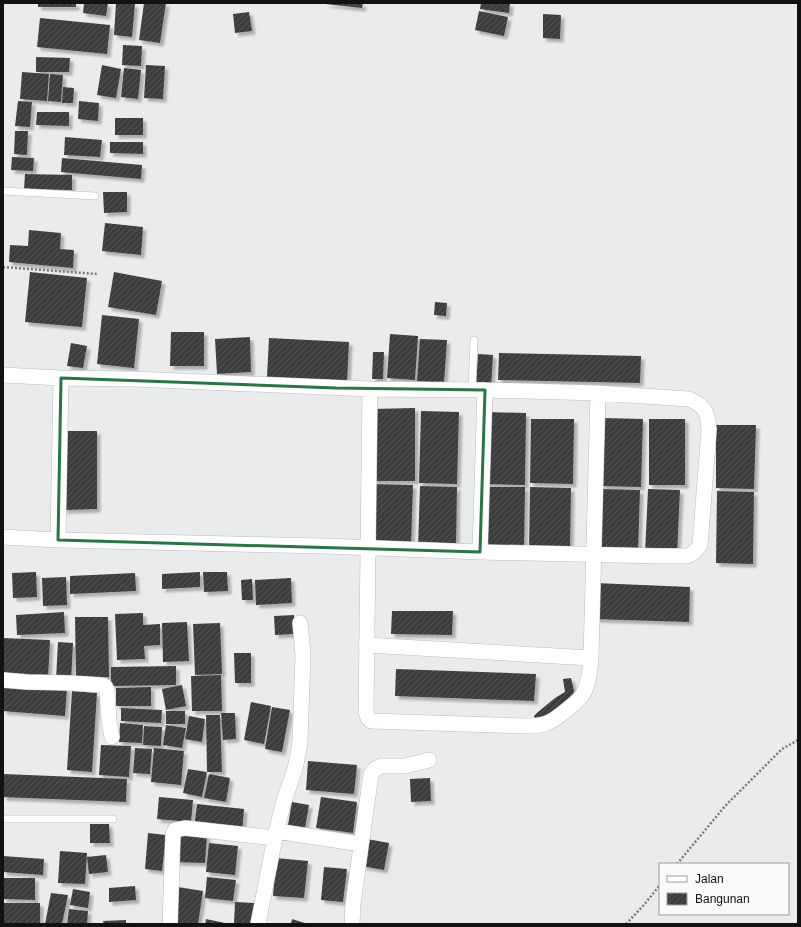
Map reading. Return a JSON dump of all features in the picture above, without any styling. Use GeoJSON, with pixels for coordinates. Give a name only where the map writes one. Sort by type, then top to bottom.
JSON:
{"type":"FeatureCollection","features":[{"type":"Feature","properties":{"kind":"street"},"geometry":{"type":"LineString","coordinates":[[3,375],[370,389],[598,393],[689,399],[700,404],[704,410],[708,421],[709,430],[700,545],[692,555],[688,556],[480,552],[58,540],[3,537]]}},
{"type":"Feature","properties":{"kind":"street"},"geometry":{"type":"LineString","coordinates":[[58,540],[61,378]]}},
{"type":"Feature","properties":{"kind":"street"},"geometry":{"type":"LineString","coordinates":[[370,389],[366,645],[366,712],[368,718],[371,721],[525,726],[538,726],[548,723],[578,700],[583,695],[590,672],[598,393]]}},
{"type":"Feature","properties":{"kind":"street"},"geometry":{"type":"LineString","coordinates":[[479,390],[480,552]]}},
{"type":"Feature","properties":{"kind":"street"},"geometry":{"type":"LineString","coordinates":[[258,924],[276,834],[283,804],[295,769],[300,741],[303,656],[300,623]]}},
{"type":"Feature","properties":{"kind":"street"},"geometry":{"type":"LineString","coordinates":[[366,645],[591,658]]}},
{"type":"Feature","properties":{"kind":"street"},"geometry":{"type":"LineString","coordinates":[[3,680],[27,682],[70,682],[104,686],[107,690],[109,721],[112,737]]}},
{"type":"Feature","properties":{"kind":"street"},"geometry":{"type":"LineString","coordinates":[[352,924],[371,774],[375,769],[381,766],[405,766],[429,760]]}},
{"type":"Feature","properties":{"kind":"street"},"geometry":{"type":"LineString","coordinates":[[170,924],[173,834],[175,830],[185,828],[276,834],[362,844]]}},
{"type":"Feature","properties":{"kind":"lane"},"geometry":{"type":"LineString","coordinates":[[3,191],[96,196]]}},
{"type":"Feature","properties":{"kind":"lane"},"geometry":{"type":"LineString","coordinates":[[474,340],[479,390]]}},
{"type":"Feature","properties":{"kind":"lane"},"geometry":{"type":"LineString","coordinates":[[3,819],[113,819]]}},
{"type":"Feature","properties":{"kind":"path"},"geometry":{"type":"LineString","coordinates":[[3,267],[97,274]]}},
{"type":"Feature","properties":{"kind":"path"},"geometry":{"type":"LineString","coordinates":[[679,863],[726,805],[782,749],[798,740]]}},
{"type":"Feature","properties":{"kind":"path"},"geometry":{"type":"LineString","coordinates":[[626,924],[659,886]]}},
{"type":"Feature","properties":{"kind":"highlighted area"},"geometry":{"type":"Polygon","coordinates":[[[61,378],[336,388],[485,390],[480,552],[58,540],[61,378]]]}},
{"type":"Feature","properties":{"kind":"building"},"geometry":{"type":"Polygon","coordinates":[[[38,3],[76,3],[76,7],[38,7],[38,3]]]}},
{"type":"Feature","properties":{"kind":"building"},"geometry":{"type":"Polygon","coordinates":[[[84,3],[108,3],[106,16],[83,13],[84,3]]]}},
{"type":"Feature","properties":{"kind":"building"},"geometry":{"type":"Polygon","coordinates":[[[116,3],[135,4],[132,37],[114,35],[116,3]]]}},
{"type":"Feature","properties":{"kind":"building"},"geometry":{"type":"Polygon","coordinates":[[[144,3],[166,3],[160,43],[139,40],[144,3]]]}},
{"type":"Feature","properties":{"kind":"building"},"geometry":{"type":"Polygon","coordinates":[[[363,3],[362,8],[325,4],[363,3]]]}},
{"type":"Feature","properties":{"kind":"building"},"geometry":{"type":"Polygon","coordinates":[[[481,3],[510,3],[509,13],[480,9],[481,3]]]}},
{"type":"Feature","properties":{"kind":"building"},"geometry":{"type":"Polygon","coordinates":[[[479,11],[508,17],[504,36],[475,30],[479,11]]]}},
{"type":"Feature","properties":{"kind":"building"},"geometry":{"type":"Polygon","coordinates":[[[249,12],[252,31],[235,33],[233,14],[249,12]]]}},
{"type":"Feature","properties":{"kind":"building"},"geometry":{"type":"Polygon","coordinates":[[[543,14],[561,15],[560,39],[543,38],[543,14]]]}},
{"type":"Feature","properties":{"kind":"building"},"geometry":{"type":"Polygon","coordinates":[[[40,18],[110,25],[107,54],[37,47],[40,18]]]}},
{"type":"Feature","properties":{"kind":"building"},"geometry":{"type":"Polygon","coordinates":[[[123,45],[142,46],[141,66],[122,65],[123,45]]]}},
{"type":"Feature","properties":{"kind":"building"},"geometry":{"type":"Polygon","coordinates":[[[36,57],[70,58],[69,72],[36,72],[36,57]]]}},
{"type":"Feature","properties":{"kind":"building"},"geometry":{"type":"Polygon","coordinates":[[[102,65],[121,69],[116,98],[97,95],[102,65]]]}},
{"type":"Feature","properties":{"kind":"building"},"geometry":{"type":"Polygon","coordinates":[[[146,65],[165,66],[163,99],[144,98],[146,65]]]}},
{"type":"Feature","properties":{"kind":"building"},"geometry":{"type":"Polygon","coordinates":[[[124,68],[141,70],[138,99],[121,97],[124,68]]]}},
{"type":"Feature","properties":{"kind":"building"},"geometry":{"type":"Polygon","coordinates":[[[22,72],[49,74],[47,101],[20,99],[22,72]]]}},
{"type":"Feature","properties":{"kind":"building"},"geometry":{"type":"Polygon","coordinates":[[[50,74],[63,75],[61,102],[48,101],[50,74]]]}},
{"type":"Feature","properties":{"kind":"building"},"geometry":{"type":"Polygon","coordinates":[[[63,87],[74,88],[73,103],[62,103],[63,87]]]}},
{"type":"Feature","properties":{"kind":"building"},"geometry":{"type":"Polygon","coordinates":[[[18,101],[32,102],[30,127],[15,126],[18,101]]]}},
{"type":"Feature","properties":{"kind":"building"},"geometry":{"type":"Polygon","coordinates":[[[79,101],[99,103],[98,121],[78,119],[79,101]]]}},
{"type":"Feature","properties":{"kind":"building"},"geometry":{"type":"Polygon","coordinates":[[[37,112],[69,112],[69,126],[36,125],[37,112]]]}},
{"type":"Feature","properties":{"kind":"building"},"geometry":{"type":"Polygon","coordinates":[[[115,118],[143,118],[143,135],[115,135],[115,118]]]}},
{"type":"Feature","properties":{"kind":"building"},"geometry":{"type":"Polygon","coordinates":[[[15,131],[28,131],[27,155],[14,154],[15,131]]]}},
{"type":"Feature","properties":{"kind":"building"},"geometry":{"type":"Polygon","coordinates":[[[65,137],[102,140],[100,157],[64,155],[65,137]]]}},
{"type":"Feature","properties":{"kind":"building"},"geometry":{"type":"Polygon","coordinates":[[[110,142],[143,142],[143,154],[110,153],[110,142]]]}},
{"type":"Feature","properties":{"kind":"building"},"geometry":{"type":"Polygon","coordinates":[[[12,157],[34,158],[33,171],[11,170],[12,157]]]}},
{"type":"Feature","properties":{"kind":"building"},"geometry":{"type":"Polygon","coordinates":[[[62,158],[142,165],[141,179],[61,172],[62,158]]]}},
{"type":"Feature","properties":{"kind":"building"},"geometry":{"type":"Polygon","coordinates":[[[25,174],[72,175],[72,190],[24,189],[25,174]]]}},
{"type":"Feature","properties":{"kind":"building"},"geometry":{"type":"Polygon","coordinates":[[[103,192],[127,192],[127,212],[104,213],[103,192]]]}},
{"type":"Feature","properties":{"kind":"building"},"geometry":{"type":"Polygon","coordinates":[[[105,223],[143,227],[141,255],[102,251],[105,223]]]}},
{"type":"Feature","properties":{"kind":"building"},"geometry":{"type":"Polygon","coordinates":[[[29,230],[61,233],[60,249],[74,250],[73,268],[9,262],[10,245],[28,246],[29,230]]]}},
{"type":"Feature","properties":{"kind":"building"},"geometry":{"type":"Polygon","coordinates":[[[30,272],[87,278],[82,327],[25,322],[30,272]]]}},
{"type":"Feature","properties":{"kind":"building"},"geometry":{"type":"Polygon","coordinates":[[[114,272],[162,281],[156,315],[108,307],[114,272]]]}},
{"type":"Feature","properties":{"kind":"building"},"geometry":{"type":"Polygon","coordinates":[[[435,302],[447,303],[446,316],[434,315],[435,302]]]}},
{"type":"Feature","properties":{"kind":"building"},"geometry":{"type":"Polygon","coordinates":[[[102,315],[139,319],[134,368],[97,364],[102,315]]]}},
{"type":"Feature","properties":{"kind":"building"},"geometry":{"type":"Polygon","coordinates":[[[171,332],[204,332],[204,366],[170,366],[171,332]]]}},
{"type":"Feature","properties":{"kind":"building"},"geometry":{"type":"Polygon","coordinates":[[[390,334],[418,336],[415,380],[387,378],[390,334]]]}},
{"type":"Feature","properties":{"kind":"building"},"geometry":{"type":"Polygon","coordinates":[[[250,337],[251,372],[217,374],[215,339],[250,337]]]}},
{"type":"Feature","properties":{"kind":"building"},"geometry":{"type":"Polygon","coordinates":[[[269,338],[349,342],[347,381],[267,377],[269,338]]]}},
{"type":"Feature","properties":{"kind":"building"},"geometry":{"type":"Polygon","coordinates":[[[420,339],[447,340],[444,383],[417,381],[420,339]]]}},
{"type":"Feature","properties":{"kind":"building"},"geometry":{"type":"Polygon","coordinates":[[[71,343],[87,346],[83,368],[67,366],[71,343]]]}},
{"type":"Feature","properties":{"kind":"building"},"geometry":{"type":"Polygon","coordinates":[[[373,352],[384,352],[383,379],[372,379],[373,352]]]}},
{"type":"Feature","properties":{"kind":"building"},"geometry":{"type":"Polygon","coordinates":[[[499,353],[641,356],[640,383],[498,380],[499,353]]]}},
{"type":"Feature","properties":{"kind":"building"},"geometry":{"type":"Polygon","coordinates":[[[478,354],[493,355],[491,388],[476,387],[478,354]]]}},
{"type":"Feature","properties":{"kind":"building"},"geometry":{"type":"Polygon","coordinates":[[[415,408],[415,481],[373,481],[372,409],[415,408]]]}},
{"type":"Feature","properties":{"kind":"building"},"geometry":{"type":"Polygon","coordinates":[[[421,411],[459,412],[457,484],[419,483],[421,411]]]}},
{"type":"Feature","properties":{"kind":"building"},"geometry":{"type":"Polygon","coordinates":[[[486,412],[526,413],[525,485],[485,484],[486,412]]]}},
{"type":"Feature","properties":{"kind":"building"},"geometry":{"type":"Polygon","coordinates":[[[603,418],[643,419],[641,487],[601,486],[603,418]]]}},
{"type":"Feature","properties":{"kind":"building"},"geometry":{"type":"Polygon","coordinates":[[[531,419],[574,419],[573,484],[530,483],[531,419]]]}},
{"type":"Feature","properties":{"kind":"building"},"geometry":{"type":"Polygon","coordinates":[[[649,419],[685,419],[685,485],[649,485],[649,419]]]}},
{"type":"Feature","properties":{"kind":"building"},"geometry":{"type":"Polygon","coordinates":[[[716,425],[756,425],[754,489],[716,488],[716,425]]]}},
{"type":"Feature","properties":{"kind":"building"},"geometry":{"type":"Polygon","coordinates":[[[63,431],[97,431],[97,509],[64,510],[63,431]]]}},
{"type":"Feature","properties":{"kind":"building"},"geometry":{"type":"Polygon","coordinates":[[[372,484],[413,485],[411,546],[370,545],[372,484]]]}},
{"type":"Feature","properties":{"kind":"building"},"geometry":{"type":"Polygon","coordinates":[[[420,486],[457,487],[456,548],[418,547],[420,486]]]}},
{"type":"Feature","properties":{"kind":"building"},"geometry":{"type":"Polygon","coordinates":[[[484,487],[525,487],[524,552],[483,551],[484,487]]]}},
{"type":"Feature","properties":{"kind":"building"},"geometry":{"type":"Polygon","coordinates":[[[530,487],[571,488],[570,552],[529,551],[530,487]]]}},
{"type":"Feature","properties":{"kind":"building"},"geometry":{"type":"Polygon","coordinates":[[[601,489],[640,490],[638,552],[600,552],[601,489]]]}},
{"type":"Feature","properties":{"kind":"building"},"geometry":{"type":"Polygon","coordinates":[[[648,489],[680,490],[677,555],[645,553],[648,489]]]}},
{"type":"Feature","properties":{"kind":"building"},"geometry":{"type":"Polygon","coordinates":[[[717,491],[754,492],[753,564],[716,563],[717,491]]]}},
{"type":"Feature","properties":{"kind":"building"},"geometry":{"type":"Polygon","coordinates":[[[36,572],[37,597],[13,598],[12,573],[36,572]]]}},
{"type":"Feature","properties":{"kind":"building"},"geometry":{"type":"Polygon","coordinates":[[[200,572],[200,587],[162,589],[162,574],[200,572]]]}},
{"type":"Feature","properties":{"kind":"building"},"geometry":{"type":"Polygon","coordinates":[[[203,572],[227,572],[228,591],[204,592],[203,572]]]}},
{"type":"Feature","properties":{"kind":"building"},"geometry":{"type":"Polygon","coordinates":[[[135,573],[136,591],[70,594],[70,576],[135,573]]]}},
{"type":"Feature","properties":{"kind":"building"},"geometry":{"type":"Polygon","coordinates":[[[66,577],[67,605],[43,606],[42,578],[66,577]]]}},
{"type":"Feature","properties":{"kind":"building"},"geometry":{"type":"Polygon","coordinates":[[[291,578],[292,603],[256,605],[255,580],[291,578]]]}},
{"type":"Feature","properties":{"kind":"building"},"geometry":{"type":"Polygon","coordinates":[[[252,579],[253,600],[242,600],[241,580],[252,579]]]}},
{"type":"Feature","properties":{"kind":"building"},"geometry":{"type":"Polygon","coordinates":[[[595,583],[690,587],[689,622],[594,619],[595,583]]]}},
{"type":"Feature","properties":{"kind":"building"},"geometry":{"type":"Polygon","coordinates":[[[392,611],[453,611],[452,635],[391,634],[392,611]]]}},
{"type":"Feature","properties":{"kind":"building"},"geometry":{"type":"Polygon","coordinates":[[[64,612],[65,633],[17,635],[16,615],[64,612]]]}},
{"type":"Feature","properties":{"kind":"building"},"geometry":{"type":"Polygon","coordinates":[[[143,613],[143,625],[160,624],[160,645],[144,646],[145,659],[117,660],[115,614],[143,613]]]}},
{"type":"Feature","properties":{"kind":"building"},"geometry":{"type":"Polygon","coordinates":[[[294,615],[294,634],[275,635],[274,616],[294,615]]]}},
{"type":"Feature","properties":{"kind":"building"},"geometry":{"type":"Polygon","coordinates":[[[75,617],[108,617],[109,677],[76,677],[75,617]]]}},
{"type":"Feature","properties":{"kind":"building"},"geometry":{"type":"Polygon","coordinates":[[[187,622],[189,661],[163,662],[162,623],[187,622]]]}},
{"type":"Feature","properties":{"kind":"building"},"geometry":{"type":"Polygon","coordinates":[[[220,623],[222,674],[195,675],[193,624],[220,623]]]}},
{"type":"Feature","properties":{"kind":"building"},"geometry":{"type":"Polygon","coordinates":[[[3,638],[50,640],[48,679],[3,678],[3,638]]]}},
{"type":"Feature","properties":{"kind":"building"},"geometry":{"type":"Polygon","coordinates":[[[58,642],[73,643],[71,681],[56,680],[58,642]]]}},
{"type":"Feature","properties":{"kind":"building"},"geometry":{"type":"Polygon","coordinates":[[[234,653],[251,653],[251,683],[235,683],[234,653]]]}},
{"type":"Feature","properties":{"kind":"building"},"geometry":{"type":"Polygon","coordinates":[[[176,666],[176,685],[111,686],[111,667],[176,666]]]}},
{"type":"Feature","properties":{"kind":"building"},"geometry":{"type":"Polygon","coordinates":[[[396,669],[536,674],[534,701],[395,696],[396,669]]]}},
{"type":"Feature","properties":{"kind":"building"},"geometry":{"type":"Polygon","coordinates":[[[221,675],[222,711],[192,711],[191,676],[221,675]]]}},
{"type":"Feature","properties":{"kind":"building"},"geometry":{"type":"Polygon","coordinates":[[[571,678],[574,691],[572,697],[547,719],[535,720],[534,716],[538,712],[565,692],[563,679],[571,678]]]}},
{"type":"Feature","properties":{"kind":"building"},"geometry":{"type":"Polygon","coordinates":[[[3,683],[67,688],[65,716],[3,711],[3,683]]]}},
{"type":"Feature","properties":{"kind":"building"},"geometry":{"type":"Polygon","coordinates":[[[182,685],[186,706],[166,710],[162,689],[182,685]]]}},
{"type":"Feature","properties":{"kind":"building"},"geometry":{"type":"Polygon","coordinates":[[[151,687],[151,706],[116,706],[116,688],[151,687]]]}},
{"type":"Feature","properties":{"kind":"building"},"geometry":{"type":"Polygon","coordinates":[[[72,691],[97,693],[92,772],[67,770],[72,691]]]}},
{"type":"Feature","properties":{"kind":"building"},"geometry":{"type":"Polygon","coordinates":[[[251,702],[271,706],[264,744],[244,740],[251,702]]]}},
{"type":"Feature","properties":{"kind":"building"},"geometry":{"type":"Polygon","coordinates":[[[272,707],[290,710],[282,752],[265,749],[272,707]]]}},
{"type":"Feature","properties":{"kind":"building"},"geometry":{"type":"Polygon","coordinates":[[[121,708],[162,710],[161,723],[121,721],[121,708]]]}},
{"type":"Feature","properties":{"kind":"building"},"geometry":{"type":"Polygon","coordinates":[[[166,711],[185,711],[185,724],[166,724],[166,711]]]}},
{"type":"Feature","properties":{"kind":"building"},"geometry":{"type":"Polygon","coordinates":[[[221,713],[235,713],[236,739],[223,740],[221,713]]]}},
{"type":"Feature","properties":{"kind":"building"},"geometry":{"type":"Polygon","coordinates":[[[206,715],[220,715],[222,772],[207,772],[206,715]]]}},
{"type":"Feature","properties":{"kind":"building"},"geometry":{"type":"Polygon","coordinates":[[[189,716],[205,719],[202,742],[185,739],[189,716]]]}},
{"type":"Feature","properties":{"kind":"building"},"geometry":{"type":"Polygon","coordinates":[[[120,723],[143,725],[142,743],[119,742],[120,723]]]}},
{"type":"Feature","properties":{"kind":"building"},"geometry":{"type":"Polygon","coordinates":[[[166,725],[186,728],[182,748],[163,745],[166,725]]]}},
{"type":"Feature","properties":{"kind":"building"},"geometry":{"type":"Polygon","coordinates":[[[144,726],[162,727],[161,746],[143,745],[144,726]]]}},
{"type":"Feature","properties":{"kind":"building"},"geometry":{"type":"Polygon","coordinates":[[[101,745],[131,746],[129,777],[99,775],[101,745]]]}},
{"type":"Feature","properties":{"kind":"building"},"geometry":{"type":"Polygon","coordinates":[[[135,748],[152,749],[150,774],[133,773],[135,748]]]}},
{"type":"Feature","properties":{"kind":"building"},"geometry":{"type":"Polygon","coordinates":[[[154,748],[184,751],[181,785],[151,782],[154,748]]]}},
{"type":"Feature","properties":{"kind":"building"},"geometry":{"type":"Polygon","coordinates":[[[308,761],[357,765],[354,794],[306,790],[308,761]]]}},
{"type":"Feature","properties":{"kind":"building"},"geometry":{"type":"Polygon","coordinates":[[[188,769],[207,772],[202,797],[183,793],[188,769]]]}},
{"type":"Feature","properties":{"kind":"building"},"geometry":{"type":"Polygon","coordinates":[[[3,774],[127,779],[126,802],[3,797],[3,774]]]}},
{"type":"Feature","properties":{"kind":"building"},"geometry":{"type":"Polygon","coordinates":[[[209,774],[230,778],[226,802],[204,798],[209,774]]]}},
{"type":"Feature","properties":{"kind":"building"},"geometry":{"type":"Polygon","coordinates":[[[430,778],[431,801],[411,802],[410,779],[430,778]]]}},
{"type":"Feature","properties":{"kind":"building"},"geometry":{"type":"Polygon","coordinates":[[[159,797],[193,800],[191,822],[157,819],[159,797]]]}},
{"type":"Feature","properties":{"kind":"building"},"geometry":{"type":"Polygon","coordinates":[[[321,797],[357,802],[353,833],[316,828],[321,797]]]}},
{"type":"Feature","properties":{"kind":"building"},"geometry":{"type":"Polygon","coordinates":[[[292,802],[309,805],[305,828],[288,825],[292,802]]]}},
{"type":"Feature","properties":{"kind":"building"},"geometry":{"type":"Polygon","coordinates":[[[197,804],[244,809],[242,833],[194,828],[197,804]]]}},
{"type":"Feature","properties":{"kind":"building"},"geometry":{"type":"Polygon","coordinates":[[[90,824],[109,824],[110,843],[90,843],[90,824]]]}},
{"type":"Feature","properties":{"kind":"building"},"geometry":{"type":"Polygon","coordinates":[[[148,833],[166,835],[162,871],[145,869],[148,833]]]}},
{"type":"Feature","properties":{"kind":"building"},"geometry":{"type":"Polygon","coordinates":[[[177,833],[207,835],[205,863],[175,862],[177,833]]]}},
{"type":"Feature","properties":{"kind":"building"},"geometry":{"type":"Polygon","coordinates":[[[367,839],[389,843],[384,870],[362,866],[367,839]]]}},
{"type":"Feature","properties":{"kind":"building"},"geometry":{"type":"Polygon","coordinates":[[[209,843],[238,846],[235,875],[206,872],[209,843]]]}},
{"type":"Feature","properties":{"kind":"building"},"geometry":{"type":"Polygon","coordinates":[[[60,851],[87,853],[85,884],[58,883],[60,851]]]}},
{"type":"Feature","properties":{"kind":"building"},"geometry":{"type":"Polygon","coordinates":[[[106,855],[108,872],[89,874],[87,857],[106,855]]]}},
{"type":"Feature","properties":{"kind":"building"},"geometry":{"type":"Polygon","coordinates":[[[3,856],[44,859],[43,875],[3,872],[3,856]]]}},
{"type":"Feature","properties":{"kind":"building"},"geometry":{"type":"Polygon","coordinates":[[[276,858],[308,861],[304,898],[273,896],[276,858]]]}},
{"type":"Feature","properties":{"kind":"building"},"geometry":{"type":"Polygon","coordinates":[[[324,867],[347,869],[343,902],[321,900],[324,867]]]}},
{"type":"Feature","properties":{"kind":"building"},"geometry":{"type":"Polygon","coordinates":[[[207,877],[236,880],[233,901],[205,898],[207,877]]]}},
{"type":"Feature","properties":{"kind":"building"},"geometry":{"type":"Polygon","coordinates":[[[3,878],[35,878],[35,900],[3,899],[3,878]]]}},
{"type":"Feature","properties":{"kind":"building"},"geometry":{"type":"Polygon","coordinates":[[[135,886],[136,900],[109,902],[109,888],[135,886]]]}},
{"type":"Feature","properties":{"kind":"building"},"geometry":{"type":"Polygon","coordinates":[[[178,887],[203,891],[198,924],[172,924],[178,887]]]}},
{"type":"Feature","properties":{"kind":"building"},"geometry":{"type":"Polygon","coordinates":[[[73,889],[90,892],[88,908],[70,905],[73,889]]]}},
{"type":"Feature","properties":{"kind":"building"},"geometry":{"type":"Polygon","coordinates":[[[51,893],[68,895],[62,924],[45,924],[51,893]]]}},
{"type":"Feature","properties":{"kind":"building"},"geometry":{"type":"Polygon","coordinates":[[[235,902],[254,903],[253,924],[234,924],[235,902]]]}},
{"type":"Feature","properties":{"kind":"building"},"geometry":{"type":"Polygon","coordinates":[[[3,903],[40,903],[40,924],[3,924],[3,903]]]}},
{"type":"Feature","properties":{"kind":"building"},"geometry":{"type":"Polygon","coordinates":[[[69,909],[88,911],[87,924],[67,924],[69,909]]]}},
{"type":"Feature","properties":{"kind":"building"},"geometry":{"type":"Polygon","coordinates":[[[206,919],[225,923],[225,924],[205,924],[206,919]]]}},
{"type":"Feature","properties":{"kind":"building"},"geometry":{"type":"Polygon","coordinates":[[[292,919],[308,924],[291,924],[292,919]]]}},
{"type":"Feature","properties":{"kind":"building"},"geometry":{"type":"Polygon","coordinates":[[[126,920],[126,924],[104,924],[103,921],[126,920]]]}}]}
